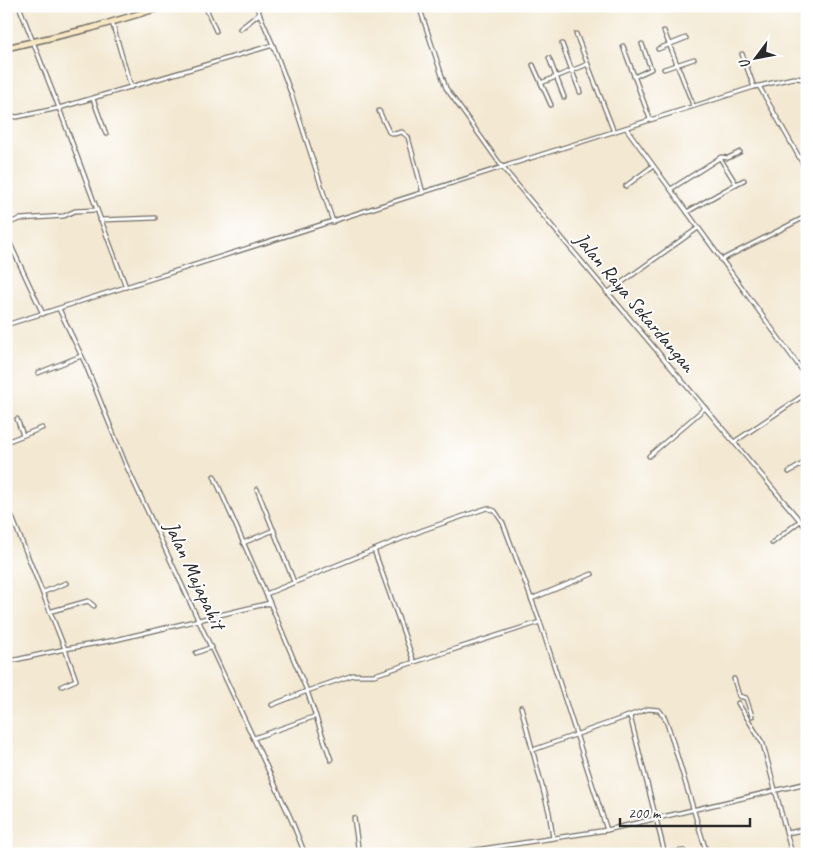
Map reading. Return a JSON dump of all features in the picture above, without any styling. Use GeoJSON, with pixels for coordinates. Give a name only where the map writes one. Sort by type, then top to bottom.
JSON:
{"type":"FeatureCollection","features":[{"type":"Feature","properties":{"kind":"street"},"geometry":{"type":"LineString","coordinates":[[19,6],[126,287]]}},
{"type":"Feature","properties":{"kind":"street"},"geometry":{"type":"LineString","coordinates":[[6,48],[34,43],[165,6]]}},
{"type":"Feature","properties":{"kind":"street"},"geometry":{"type":"LineString","coordinates":[[205,6],[216,31]]}},
{"type":"Feature","properties":{"kind":"street"},"geometry":{"type":"LineString","coordinates":[[256,6],[289,87],[332,222]]}},
{"type":"Feature","properties":{"kind":"street","name":"Jalan Raya Sekardangan"},"geometry":{"type":"LineString","coordinates":[[418,6],[446,88],[503,168],[807,529]]}},
{"type":"Feature","properties":{"kind":"street"},"geometry":{"type":"LineString","coordinates":[[240,29],[259,14]]}},
{"type":"Feature","properties":{"kind":"street"},"geometry":{"type":"LineString","coordinates":[[112,22],[131,88]]}},
{"type":"Feature","properties":{"kind":"street"},"geometry":{"type":"LineString","coordinates":[[664,31],[693,105]]}},
{"type":"Feature","properties":{"kind":"street"},"geometry":{"type":"LineString","coordinates":[[576,34],[614,132]]}},
{"type":"Feature","properties":{"kind":"street"},"geometry":{"type":"LineString","coordinates":[[658,49],[686,38]]}},
{"type":"Feature","properties":{"kind":"street"},"geometry":{"type":"LineString","coordinates":[[562,44],[580,92]]}},
{"type":"Feature","properties":{"kind":"street"},"geometry":{"type":"LineString","coordinates":[[634,77],[651,69],[642,44]]}},
{"type":"Feature","properties":{"kind":"street"},"geometry":{"type":"LineString","coordinates":[[6,115],[17,117],[59,108],[273,45]]}},
{"type":"Feature","properties":{"kind":"street"},"geometry":{"type":"LineString","coordinates":[[623,46],[650,119]]}},
{"type":"Feature","properties":{"kind":"street"},"geometry":{"type":"LineString","coordinates":[[742,54],[757,87],[807,171]]}},
{"type":"Feature","properties":{"kind":"street"},"geometry":{"type":"LineString","coordinates":[[549,58],[564,97]]}},
{"type":"Feature","properties":{"kind":"street"},"geometry":{"type":"LineString","coordinates":[[664,69],[694,59]]}},
{"type":"Feature","properties":{"kind":"street"},"geometry":{"type":"LineString","coordinates":[[541,83],[588,64]]}},
{"type":"Feature","properties":{"kind":"street"},"geometry":{"type":"LineString","coordinates":[[533,65],[551,104]]}},
{"type":"Feature","properties":{"kind":"street"},"geometry":{"type":"LineString","coordinates":[[6,325],[503,168],[693,105],[793,78],[807,79]]}},
{"type":"Feature","properties":{"kind":"street"},"geometry":{"type":"LineString","coordinates":[[93,99],[106,134]]}},
{"type":"Feature","properties":{"kind":"street"},"geometry":{"type":"LineString","coordinates":[[379,111],[389,132],[392,134],[402,132],[408,137],[423,193]]}},
{"type":"Feature","properties":{"kind":"street"},"geometry":{"type":"LineString","coordinates":[[626,128],[807,377]]}},
{"type":"Feature","properties":{"kind":"street"},"geometry":{"type":"LineString","coordinates":[[671,189],[720,158],[730,158],[740,152]]}},
{"type":"Feature","properties":{"kind":"street"},"geometry":{"type":"LineString","coordinates":[[720,158],[736,184]]}},
{"type":"Feature","properties":{"kind":"street"},"geometry":{"type":"LineString","coordinates":[[626,186],[653,166]]}},
{"type":"Feature","properties":{"kind":"street"},"geometry":{"type":"LineString","coordinates":[[687,212],[744,180]]}},
{"type":"Feature","properties":{"kind":"street"},"geometry":{"type":"LineString","coordinates":[[6,224],[20,219],[64,216],[75,211],[96,210]]}},
{"type":"Feature","properties":{"kind":"street"},"geometry":{"type":"LineString","coordinates":[[721,260],[807,216]]}},
{"type":"Feature","properties":{"kind":"street"},"geometry":{"type":"LineString","coordinates":[[100,220],[155,218]]}},
{"type":"Feature","properties":{"kind":"street"},"geometry":{"type":"LineString","coordinates":[[607,293],[698,228]]}},
{"type":"Feature","properties":{"kind":"street"},"geometry":{"type":"LineString","coordinates":[[6,235],[43,314]]}},
{"type":"Feature","properties":{"kind":"street","name":"Jalan Majapahit"},"geometry":{"type":"LineString","coordinates":[[59,308],[126,465],[200,620],[305,854]]}},
{"type":"Feature","properties":{"kind":"street"},"geometry":{"type":"LineString","coordinates":[[38,373],[81,356]]}},
{"type":"Feature","properties":{"kind":"street"},"geometry":{"type":"LineString","coordinates":[[734,442],[807,393]]}},
{"type":"Feature","properties":{"kind":"street"},"geometry":{"type":"LineString","coordinates":[[649,456],[705,408]]}},
{"type":"Feature","properties":{"kind":"street"},"geometry":{"type":"LineString","coordinates":[[16,419],[23,435]]}},
{"type":"Feature","properties":{"kind":"street"},"geometry":{"type":"LineString","coordinates":[[6,442],[42,428]]}},
{"type":"Feature","properties":{"kind":"street"},"geometry":{"type":"LineString","coordinates":[[789,472],[807,462]]}},
{"type":"Feature","properties":{"kind":"street"},"geometry":{"type":"LineString","coordinates":[[214,476],[270,603],[332,760]]}},
{"type":"Feature","properties":{"kind":"street"},"geometry":{"type":"LineString","coordinates":[[257,489],[294,582]]}},
{"type":"Feature","properties":{"kind":"street"},"geometry":{"type":"LineString","coordinates":[[6,502],[52,611],[76,680],[62,686]]}},
{"type":"Feature","properties":{"kind":"street"},"geometry":{"type":"LineString","coordinates":[[266,594],[475,511],[489,508],[497,514],[503,523],[540,622],[607,830]]}},
{"type":"Feature","properties":{"kind":"street"},"geometry":{"type":"LineString","coordinates":[[772,543],[800,521]]}},
{"type":"Feature","properties":{"kind":"street"},"geometry":{"type":"LineString","coordinates":[[243,543],[274,530]]}},
{"type":"Feature","properties":{"kind":"street"},"geometry":{"type":"LineString","coordinates":[[374,550],[414,662]]}},
{"type":"Feature","properties":{"kind":"street"},"geometry":{"type":"LineString","coordinates":[[531,599],[592,574]]}},
{"type":"Feature","properties":{"kind":"street"},"geometry":{"type":"LineString","coordinates":[[44,592],[66,584]]}},
{"type":"Feature","properties":{"kind":"street"},"geometry":{"type":"LineString","coordinates":[[52,611],[88,601],[94,606]]}},
{"type":"Feature","properties":{"kind":"street"},"geometry":{"type":"LineString","coordinates":[[6,662],[270,603]]}},
{"type":"Feature","properties":{"kind":"street"},"geometry":{"type":"LineString","coordinates":[[272,705],[353,675],[374,675],[540,622]]}},
{"type":"Feature","properties":{"kind":"street"},"geometry":{"type":"LineString","coordinates":[[196,653],[212,647]]}},
{"type":"Feature","properties":{"kind":"street"},"geometry":{"type":"LineString","coordinates":[[734,678],[739,696],[746,698],[752,716]]}},
{"type":"Feature","properties":{"kind":"street"},"geometry":{"type":"LineString","coordinates":[[738,704],[759,735],[777,791],[792,854]]}},
{"type":"Feature","properties":{"kind":"street"},"geometry":{"type":"LineString","coordinates":[[521,707],[550,812],[553,838]]}},
{"type":"Feature","properties":{"kind":"street"},"geometry":{"type":"LineString","coordinates":[[533,750],[577,736],[648,709],[658,710],[663,714],[677,754],[692,811],[707,854]]}},
{"type":"Feature","properties":{"kind":"street"},"geometry":{"type":"LineString","coordinates":[[254,738],[316,716]]}},
{"type":"Feature","properties":{"kind":"street"},"geometry":{"type":"LineString","coordinates":[[630,716],[665,854],[684,851]]}},
{"type":"Feature","properties":{"kind":"street"},"geometry":{"type":"LineString","coordinates":[[449,854],[607,830],[777,791],[807,782]]}},
{"type":"Feature","properties":{"kind":"street"},"geometry":{"type":"LineString","coordinates":[[354,818],[359,854]]}},
{"type":"Feature","properties":{"kind":"street"},"geometry":{"type":"LineString","coordinates":[[787,833],[807,829]]}}]}
